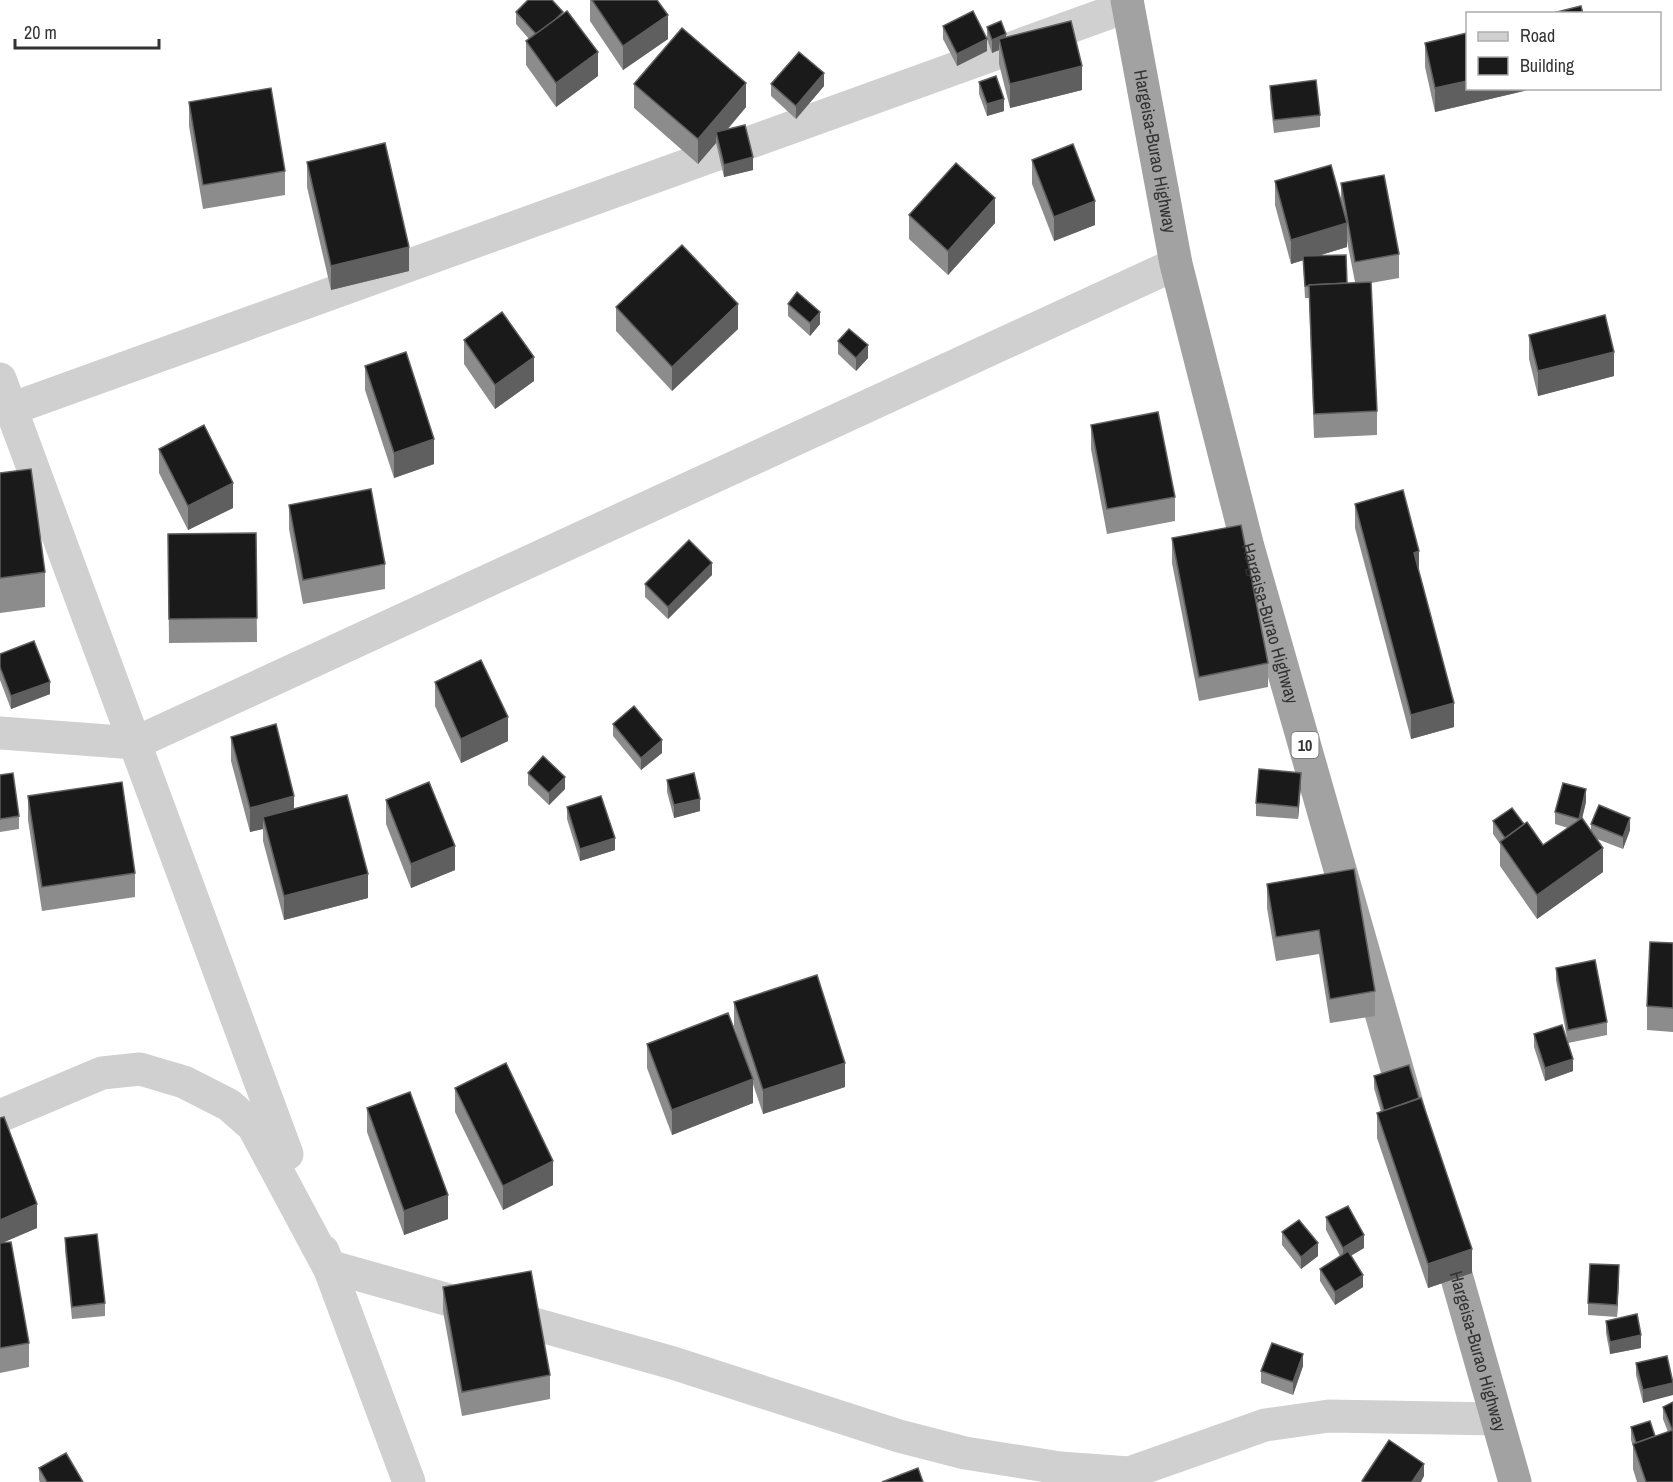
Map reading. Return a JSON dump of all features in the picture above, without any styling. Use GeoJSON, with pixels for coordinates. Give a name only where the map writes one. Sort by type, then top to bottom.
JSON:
{"type":"FeatureCollection","features":[{"type":"Feature","properties":{"kind":"highway","name":"Hargeisa-Burao Highway"},"geometry":{"type":"LineString","coordinates":[[1128,3],[1176,264],[1248,547],[1417,1140]]}},
{"type":"Feature","properties":{"kind":"highway","name":"Hargeisa-Burao Highway"},"geometry":{"type":"LineString","coordinates":[[1437,1209],[1515,1482]]}},
{"type":"Feature","properties":{"kind":"street"},"geometry":{"type":"LineString","coordinates":[[11,409],[1128,3]]}},
{"type":"Feature","properties":{"kind":"street"},"geometry":{"type":"LineString","coordinates":[[0,733],[135,743],[1176,264]]}},
{"type":"Feature","properties":{"kind":"street"},"geometry":{"type":"LineString","coordinates":[[0,379],[409,1482]]}},
{"type":"Feature","properties":{"kind":"street"},"geometry":{"type":"LineString","coordinates":[[0,1116],[102,1072],[140,1068],[184,1082],[229,1105],[253,1126],[328,1266],[673,1363],[899,1436],[965,1453],[1124,1478],[1265,1425],[1329,1416],[1497,1419]]}},
{"type":"Feature","properties":{"kind":"building"},"geometry":{"type":"Polygon","coordinates":[[[528,0],[552,0],[563,12],[536,34],[516,12],[528,0]]]}},
{"type":"Feature","properties":{"kind":"building"},"geometry":{"type":"Polygon","coordinates":[[[592,0],[657,0],[668,15],[623,46],[592,0]]]}},
{"type":"Feature","properties":{"kind":"building"},"geometry":{"type":"Polygon","coordinates":[[[1581,6],[1582,12],[1557,12],[1581,6]]]}},
{"type":"Feature","properties":{"kind":"building"},"geometry":{"type":"Polygon","coordinates":[[[567,11],[598,52],[556,83],[526,41],[567,11]]]}},
{"type":"Feature","properties":{"kind":"building"},"geometry":{"type":"Polygon","coordinates":[[[973,11],[987,39],[957,54],[943,26],[973,11]]]}},
{"type":"Feature","properties":{"kind":"building"},"geometry":{"type":"Polygon","coordinates":[[[1001,21],[1006,34],[992,40],[987,27],[1001,21]]]}},
{"type":"Feature","properties":{"kind":"building"},"geometry":{"type":"Polygon","coordinates":[[[1071,21],[1082,66],[1010,84],[999,39],[1071,21]]]}},
{"type":"Feature","properties":{"kind":"building"},"geometry":{"type":"Polygon","coordinates":[[[682,28],[746,83],[698,139],[634,84],[682,28]]]}},
{"type":"Feature","properties":{"kind":"building"},"geometry":{"type":"Polygon","coordinates":[[[1466,33],[1466,81],[1435,88],[1425,43],[1466,33]]]}},
{"type":"Feature","properties":{"kind":"building"},"geometry":{"type":"Polygon","coordinates":[[[799,52],[824,73],[796,106],[771,84],[799,52]]]}},
{"type":"Feature","properties":{"kind":"building"},"geometry":{"type":"Polygon","coordinates":[[[996,76],[1004,99],[987,104],[979,82],[996,76]]]}},
{"type":"Feature","properties":{"kind":"building"},"geometry":{"type":"Polygon","coordinates":[[[1316,80],[1320,115],[1274,120],[1270,86],[1316,80]]]}},
{"type":"Feature","properties":{"kind":"building"},"geometry":{"type":"Polygon","coordinates":[[[271,88],[285,171],[203,185],[189,102],[271,88]]]}},
{"type":"Feature","properties":{"kind":"building"},"geometry":{"type":"Polygon","coordinates":[[[745,125],[753,157],[724,165],[716,132],[745,125]]]}},
{"type":"Feature","properties":{"kind":"building"},"geometry":{"type":"Polygon","coordinates":[[[385,143],[409,247],[331,266],[307,162],[385,143]]]}},
{"type":"Feature","properties":{"kind":"building"},"geometry":{"type":"Polygon","coordinates":[[[1073,144],[1095,201],[1054,217],[1032,160],[1073,144]]]}},
{"type":"Feature","properties":{"kind":"building"},"geometry":{"type":"Polygon","coordinates":[[[956,163],[995,198],[948,251],[909,215],[956,163]]]}},
{"type":"Feature","properties":{"kind":"building"},"geometry":{"type":"Polygon","coordinates":[[[1331,165],[1347,223],[1291,240],[1275,181],[1331,165]]]}},
{"type":"Feature","properties":{"kind":"building"},"geometry":{"type":"Polygon","coordinates":[[[1384,175],[1399,254],[1355,262],[1341,183],[1384,175]]]}},
{"type":"Feature","properties":{"kind":"building"},"geometry":{"type":"Polygon","coordinates":[[[682,245],[738,304],[672,367],[616,307],[682,245]]]}},
{"type":"Feature","properties":{"kind":"building"},"geometry":{"type":"Polygon","coordinates":[[[1346,255],[1347,283],[1305,286],[1303,256],[1346,255]]]}},
{"type":"Feature","properties":{"kind":"building"},"geometry":{"type":"Polygon","coordinates":[[[1371,282],[1377,411],[1314,414],[1309,285],[1371,282]]]}},
{"type":"Feature","properties":{"kind":"building"},"geometry":{"type":"Polygon","coordinates":[[[797,292],[820,312],[810,323],[788,304],[797,292]]]}},
{"type":"Feature","properties":{"kind":"building"},"geometry":{"type":"Polygon","coordinates":[[[502,312],[534,357],[495,385],[464,340],[502,312]]]}},
{"type":"Feature","properties":{"kind":"building"},"geometry":{"type":"Polygon","coordinates":[[[1605,315],[1614,352],[1538,371],[1529,335],[1605,315]]]}},
{"type":"Feature","properties":{"kind":"building"},"geometry":{"type":"Polygon","coordinates":[[[849,329],[868,345],[856,358],[838,341],[849,329]]]}},
{"type":"Feature","properties":{"kind":"building"},"geometry":{"type":"Polygon","coordinates":[[[406,352],[434,439],[394,453],[365,366],[406,352]]]}},
{"type":"Feature","properties":{"kind":"building"},"geometry":{"type":"Polygon","coordinates":[[[1158,412],[1175,497],[1107,509],[1091,425],[1158,412]]]}},
{"type":"Feature","properties":{"kind":"building"},"geometry":{"type":"Polygon","coordinates":[[[204,425],[233,483],[188,506],[159,449],[204,425]]]}},
{"type":"Feature","properties":{"kind":"building"},"geometry":{"type":"Polygon","coordinates":[[[31,469],[45,572],[0,578],[0,473],[31,469]]]}},
{"type":"Feature","properties":{"kind":"building"},"geometry":{"type":"Polygon","coordinates":[[[371,489],[385,564],[303,580],[289,505],[371,489]]]}},
{"type":"Feature","properties":{"kind":"building"},"geometry":{"type":"Polygon","coordinates":[[[1403,490],[1419,551],[1414,553],[1454,703],[1411,715],[1355,504],[1403,490]]]}},
{"type":"Feature","properties":{"kind":"building"},"geometry":{"type":"Polygon","coordinates":[[[1241,525],[1268,663],[1199,677],[1172,538],[1241,525]]]}},
{"type":"Feature","properties":{"kind":"building"},"geometry":{"type":"Polygon","coordinates":[[[256,533],[257,618],[169,619],[168,534],[256,533]]]}},
{"type":"Feature","properties":{"kind":"building"},"geometry":{"type":"Polygon","coordinates":[[[689,540],[712,563],[668,607],[645,584],[689,540]]]}},
{"type":"Feature","properties":{"kind":"building"},"geometry":{"type":"Polygon","coordinates":[[[34,641],[50,682],[11,696],[0,667],[0,654],[34,641]]]}},
{"type":"Feature","properties":{"kind":"building"},"geometry":{"type":"Polygon","coordinates":[[[481,660],[508,717],[461,739],[435,682],[481,660]]]}},
{"type":"Feature","properties":{"kind":"building"},"geometry":{"type":"Polygon","coordinates":[[[634,706],[662,740],[641,758],[613,724],[634,706]]]}},
{"type":"Feature","properties":{"kind":"building"},"geometry":{"type":"Polygon","coordinates":[[[276,724],[294,796],[250,808],[231,737],[276,724]]]}},
{"type":"Feature","properties":{"kind":"building"},"geometry":{"type":"Polygon","coordinates":[[[543,756],[565,777],[549,793],[528,773],[543,756]]]}},
{"type":"Feature","properties":{"kind":"building"},"geometry":{"type":"Polygon","coordinates":[[[1259,769],[1301,773],[1298,807],[1256,803],[1259,769]]]}},
{"type":"Feature","properties":{"kind":"building"},"geometry":{"type":"Polygon","coordinates":[[[13,773],[19,816],[0,819],[0,775],[13,773]]]}},
{"type":"Feature","properties":{"kind":"building"},"geometry":{"type":"Polygon","coordinates":[[[694,773],[700,799],[674,805],[667,780],[694,773]]]}},
{"type":"Feature","properties":{"kind":"building"},"geometry":{"type":"Polygon","coordinates":[[[122,782],[135,873],[42,887],[28,796],[122,782]]]}},
{"type":"Feature","properties":{"kind":"building"},"geometry":{"type":"Polygon","coordinates":[[[429,782],[455,846],[411,864],[386,800],[429,782]]]}},
{"type":"Feature","properties":{"kind":"building"},"geometry":{"type":"Polygon","coordinates":[[[1563,783],[1586,789],[1579,819],[1555,812],[1563,783]]]}},
{"type":"Feature","properties":{"kind":"building"},"geometry":{"type":"Polygon","coordinates":[[[347,795],[368,874],[284,896],[263,817],[347,795]]]}},
{"type":"Feature","properties":{"kind":"building"},"geometry":{"type":"Polygon","coordinates":[[[601,796],[615,838],[580,849],[567,807],[601,796]]]}},
{"type":"Feature","properties":{"kind":"building"},"geometry":{"type":"Polygon","coordinates":[[[1599,805],[1630,818],[1623,837],[1591,824],[1599,805]]]}},
{"type":"Feature","properties":{"kind":"building"},"geometry":{"type":"Polygon","coordinates":[[[1512,808],[1524,824],[1505,838],[1493,821],[1512,808]]]}},
{"type":"Feature","properties":{"kind":"building"},"geometry":{"type":"Polygon","coordinates":[[[1582,818],[1603,848],[1537,895],[1500,842],[1527,822],[1543,845],[1582,818]]]}},
{"type":"Feature","properties":{"kind":"building"},"geometry":{"type":"Polygon","coordinates":[[[1354,869],[1375,991],[1330,999],[1319,930],[1276,937],[1267,884],[1354,869]]]}},
{"type":"Feature","properties":{"kind":"building"},"geometry":{"type":"Polygon","coordinates":[[[1650,942],[1673,943],[1673,1008],[1647,1006],[1650,942]]]}},
{"type":"Feature","properties":{"kind":"building"},"geometry":{"type":"Polygon","coordinates":[[[1595,960],[1607,1022],[1568,1030],[1556,968],[1595,960]]]}},
{"type":"Feature","properties":{"kind":"building"},"geometry":{"type":"Polygon","coordinates":[[[817,975],[845,1063],[763,1090],[734,1002],[817,975]]]}},
{"type":"Feature","properties":{"kind":"building"},"geometry":{"type":"Polygon","coordinates":[[[728,1013],[753,1079],[672,1110],[647,1044],[728,1013]]]}},
{"type":"Feature","properties":{"kind":"building"},"geometry":{"type":"Polygon","coordinates":[[[1562,1025],[1573,1059],[1545,1068],[1534,1034],[1562,1025]]]}},
{"type":"Feature","properties":{"kind":"building"},"geometry":{"type":"Polygon","coordinates":[[[506,1063],[553,1161],[503,1186],[455,1088],[506,1063]]]}},
{"type":"Feature","properties":{"kind":"building"},"geometry":{"type":"Polygon","coordinates":[[[1409,1065],[1419,1098],[1384,1111],[1374,1076],[1409,1065]]]}},
{"type":"Feature","properties":{"kind":"building"},"geometry":{"type":"Polygon","coordinates":[[[410,1092],[448,1195],[404,1211],[367,1108],[410,1092]]]}},
{"type":"Feature","properties":{"kind":"building"},"geometry":{"type":"Polygon","coordinates":[[[1421,1098],[1472,1249],[1428,1264],[1377,1113],[1421,1098]]]}},
{"type":"Feature","properties":{"kind":"building"},"geometry":{"type":"Polygon","coordinates":[[[4,1117],[37,1204],[0,1220],[0,1118],[4,1117]]]}},
{"type":"Feature","properties":{"kind":"building"},"geometry":{"type":"Polygon","coordinates":[[[1348,1206],[1364,1235],[1343,1248],[1326,1217],[1348,1206]]]}},
{"type":"Feature","properties":{"kind":"building"},"geometry":{"type":"Polygon","coordinates":[[[1299,1220],[1318,1243],[1301,1257],[1282,1232],[1299,1220]]]}},
{"type":"Feature","properties":{"kind":"building"},"geometry":{"type":"Polygon","coordinates":[[[97,1234],[105,1303],[72,1307],[65,1238],[97,1234]]]}},
{"type":"Feature","properties":{"kind":"building"},"geometry":{"type":"Polygon","coordinates":[[[11,1242],[29,1343],[0,1348],[0,1243],[11,1242]]]}},
{"type":"Feature","properties":{"kind":"building"},"geometry":{"type":"Polygon","coordinates":[[[1348,1251],[1363,1275],[1335,1292],[1320,1269],[1348,1251]]]}},
{"type":"Feature","properties":{"kind":"building"},"geometry":{"type":"Polygon","coordinates":[[[1590,1264],[1619,1265],[1617,1305],[1588,1303],[1590,1264]]]}},
{"type":"Feature","properties":{"kind":"building"},"geometry":{"type":"Polygon","coordinates":[[[531,1271],[550,1375],[462,1392],[443,1287],[531,1271]]]}},
{"type":"Feature","properties":{"kind":"building"},"geometry":{"type":"Polygon","coordinates":[[[1637,1314],[1641,1335],[1610,1342],[1606,1321],[1637,1314]]]}},
{"type":"Feature","properties":{"kind":"building"},"geometry":{"type":"Polygon","coordinates":[[[1272,1343],[1303,1354],[1293,1382],[1261,1371],[1272,1343]]]}},
{"type":"Feature","properties":{"kind":"building"},"geometry":{"type":"Polygon","coordinates":[[[1667,1356],[1673,1383],[1643,1390],[1636,1363],[1667,1356]]]}},
{"type":"Feature","properties":{"kind":"building"},"geometry":{"type":"Polygon","coordinates":[[[1673,1402],[1673,1428],[1672,1429],[1663,1407],[1673,1402]]]}},
{"type":"Feature","properties":{"kind":"building"},"geometry":{"type":"Polygon","coordinates":[[[1650,1421],[1655,1436],[1636,1443],[1631,1427],[1650,1421]]]}},
{"type":"Feature","properties":{"kind":"building"},"geometry":{"type":"Polygon","coordinates":[[[1673,1430],[1673,1482],[1646,1482],[1633,1444],[1673,1430]]]}},
{"type":"Feature","properties":{"kind":"building"},"geometry":{"type":"Polygon","coordinates":[[[1389,1440],[1424,1464],[1412,1482],[1363,1482],[1362,1481],[1389,1440]]]}},
{"type":"Feature","properties":{"kind":"building"},"geometry":{"type":"Polygon","coordinates":[[[66,1453],[83,1482],[47,1482],[39,1468],[66,1453]]]}},
{"type":"Feature","properties":{"kind":"building"},"geometry":{"type":"Polygon","coordinates":[[[918,1468],[923,1482],[882,1482],[918,1468]]]}}]}
